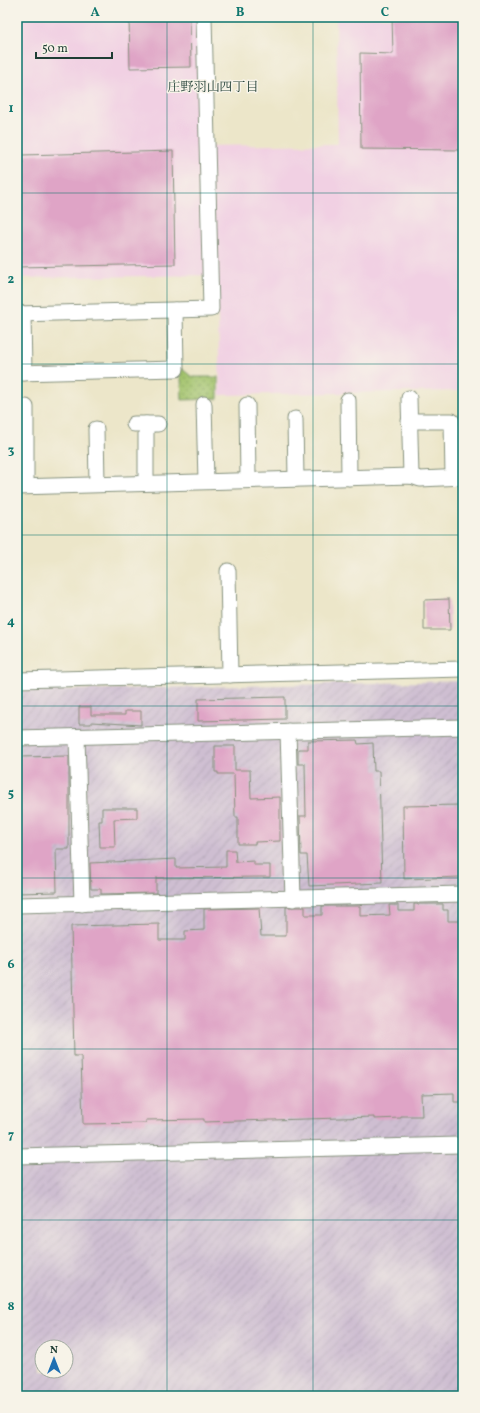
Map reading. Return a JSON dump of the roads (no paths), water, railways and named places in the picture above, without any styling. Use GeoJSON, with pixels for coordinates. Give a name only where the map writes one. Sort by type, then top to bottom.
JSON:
{"type":"FeatureCollection","features":[{"type":"Feature","properties":{"kind":"street"},"geometry":{"type":"LineString","coordinates":[[175,310],[176,369],[20,373],[20,314],[211,309],[204,17]]}},
{"type":"Feature","properties":{"kind":"street"},"geometry":{"type":"LineString","coordinates":[[409,398],[411,476]]}},
{"type":"Feature","properties":{"kind":"street"},"geometry":{"type":"LineString","coordinates":[[348,400],[349,478]]}},
{"type":"Feature","properties":{"kind":"street"},"geometry":{"type":"LineString","coordinates":[[204,404],[206,481]]}},
{"type":"Feature","properties":{"kind":"street"},"geometry":{"type":"LineString","coordinates":[[247,405],[248,480]]}},
{"type":"Feature","properties":{"kind":"street"},"geometry":{"type":"LineString","coordinates":[[26,407],[22,487],[411,476],[420,479],[458,477],[452,420],[409,421]]}},
{"type":"Feature","properties":{"kind":"street"},"geometry":{"type":"LineString","coordinates":[[295,419],[296,479]]}},
{"type":"Feature","properties":{"kind":"street"},"geometry":{"type":"LineString","coordinates":[[146,424],[146,483]]}},
{"type":"Feature","properties":{"kind":"street"},"geometry":{"type":"LineString","coordinates":[[96,429],[97,484]]}},
{"type":"Feature","properties":{"kind":"street"},"geometry":{"type":"LineString","coordinates":[[228,571],[230,676]]}},
{"type":"Feature","properties":{"kind":"street"},"geometry":{"type":"LineString","coordinates":[[17,680],[230,676],[463,669]]}},
{"type":"Feature","properties":{"kind":"street"},"geometry":{"type":"LineString","coordinates":[[17,738],[288,730],[463,727]]}},
{"type":"Feature","properties":{"kind":"street"},"geometry":{"type":"LineString","coordinates":[[288,730],[293,900]]}},
{"type":"Feature","properties":{"kind":"street"},"geometry":{"type":"LineString","coordinates":[[77,737],[82,904]]}},
{"type":"Feature","properties":{"kind":"street"},"geometry":{"type":"LineString","coordinates":[[17,905],[293,900],[463,894]]}},
{"type":"Feature","properties":{"kind":"street"},"geometry":{"type":"LineString","coordinates":[[17,1156],[459,1145]]}},
{"type":"Feature","properties":{"kind":"district","name":"庄野羽山四丁目"},"geometry":{"type":"Point","coordinates":[213,86]}}]}
